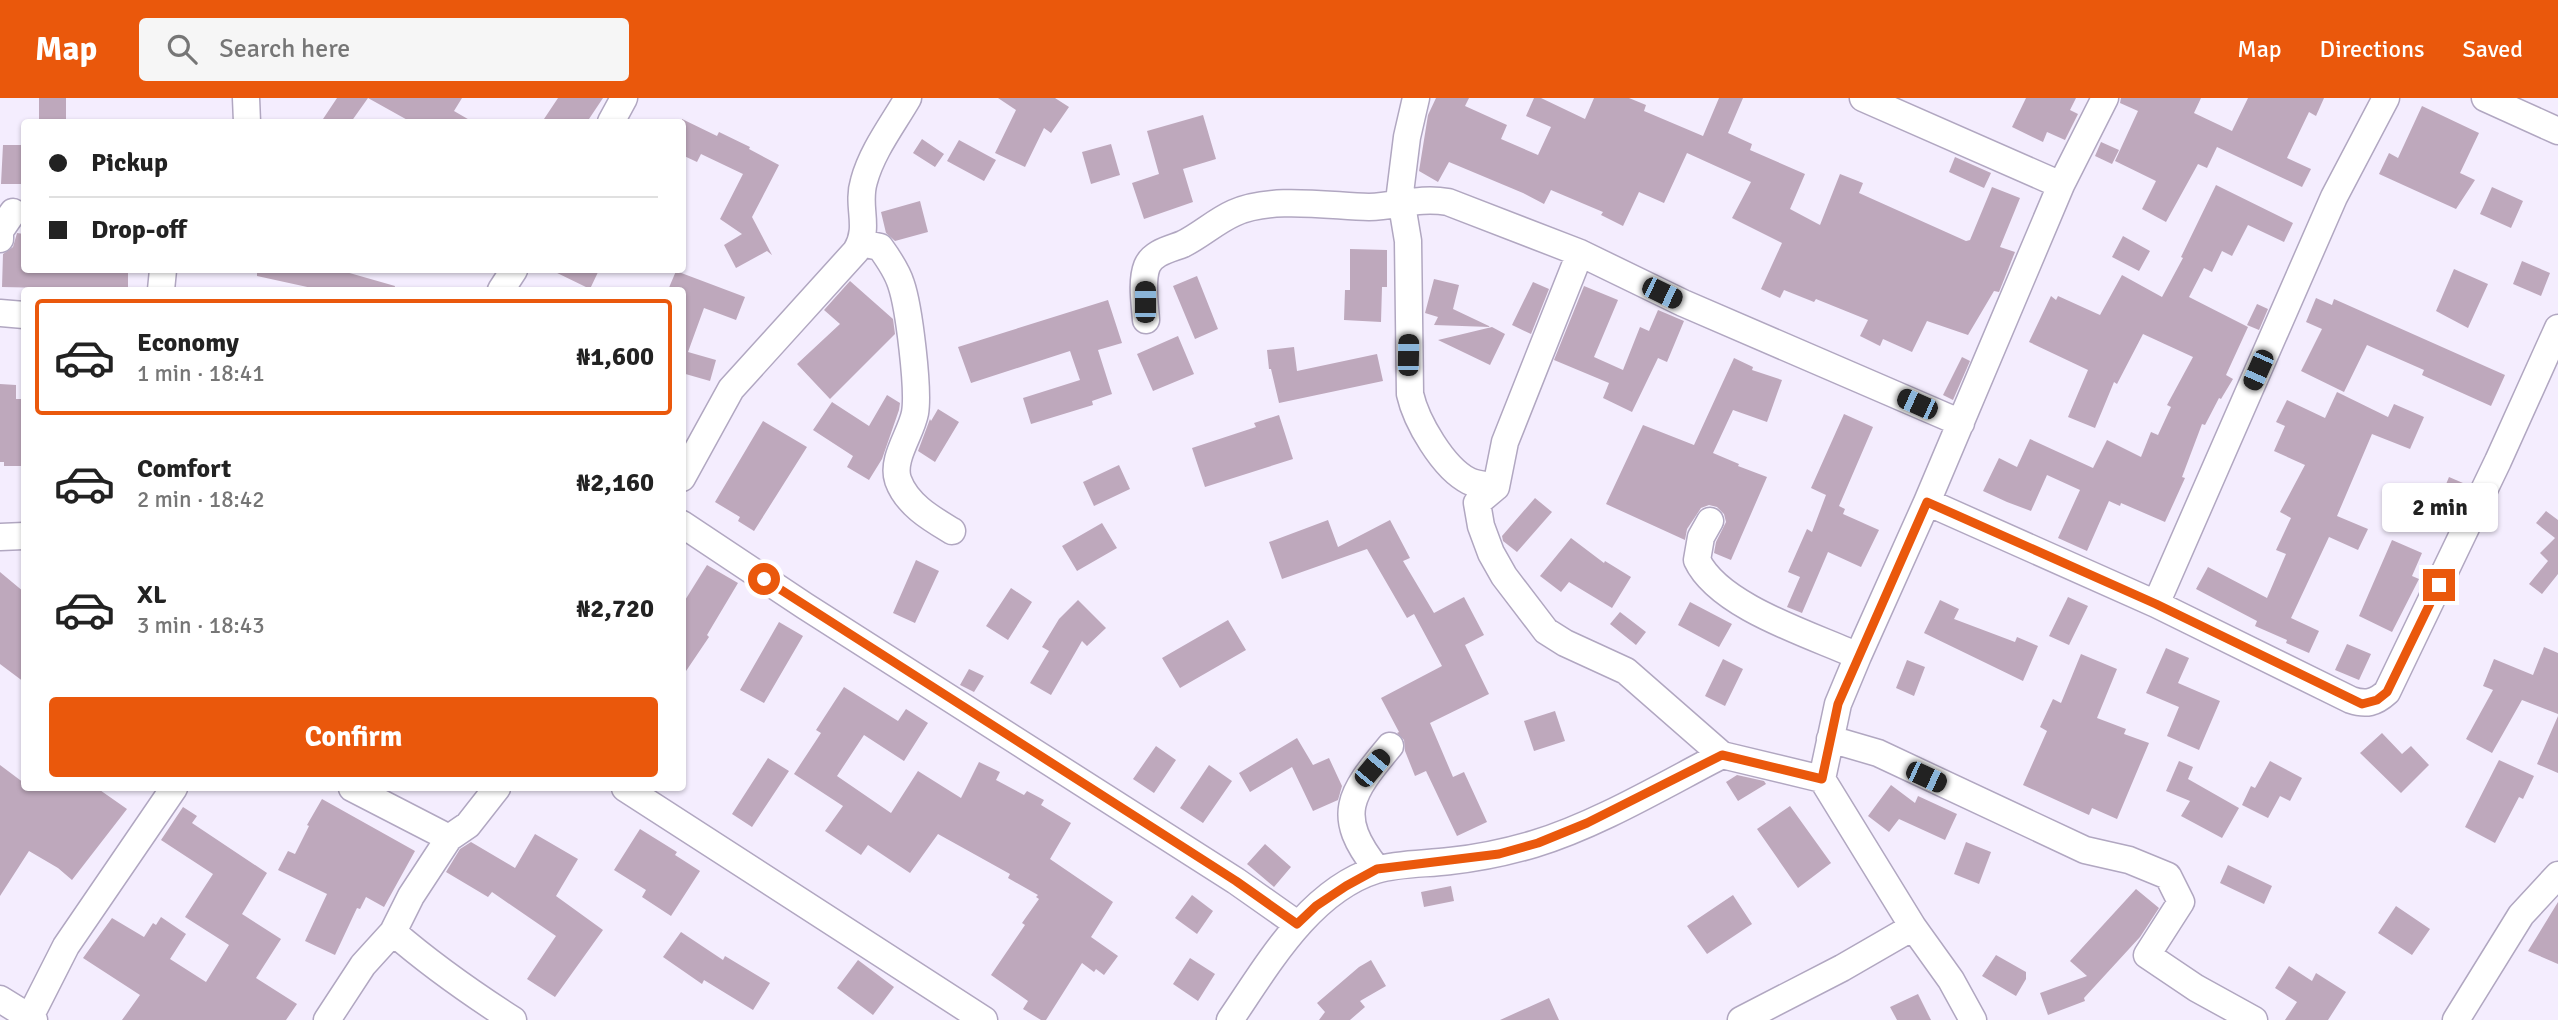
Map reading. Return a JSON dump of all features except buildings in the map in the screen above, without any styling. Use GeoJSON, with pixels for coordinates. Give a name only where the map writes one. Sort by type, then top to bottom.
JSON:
{"type":"FeatureCollection","features":[{"type":"Feature","properties":{"kind":"street"},"geometry":{"type":"LineString","coordinates":[[246,98],[247,119]]}},
{"type":"Feature","properties":{"kind":"street"},"geometry":{"type":"LineString","coordinates":[[613,119],[624,98]]}},
{"type":"Feature","properties":{"kind":"street"},"geometry":{"type":"LineString","coordinates":[[686,471],[731,389],[861,243],[865,228],[860,201],[864,181],[872,160],[908,98]]}},
{"type":"Feature","properties":{"kind":"street"},"geometry":{"type":"LineString","coordinates":[[1416,98],[1401,178],[1401,203],[1407,222],[1408,241],[1408,355],[1413,408],[1429,437],[1455,470],[1469,481],[1496,488]]}},
{"type":"Feature","properties":{"kind":"street"},"geometry":{"type":"LineString","coordinates":[[1863,98],[2061,185]]}},
{"type":"Feature","properties":{"kind":"street"},"geometry":{"type":"LineString","coordinates":[[1973,1020],[1822,779],[1838,704],[2061,185],[2105,98]]}},
{"type":"Feature","properties":{"kind":"street"},"geometry":{"type":"LineString","coordinates":[[2156,604],[2334,197],[2386,98]]}},
{"type":"Feature","properties":{"kind":"street"},"geometry":{"type":"LineString","coordinates":[[2485,98],[2558,131]]}},
{"type":"Feature","properties":{"kind":"street"},"geometry":{"type":"LineString","coordinates":[[1146,320],[1146,271],[1150,261],[1232,214],[1244,209],[1272,205],[1369,207],[1428,199],[1448,202],[1580,253],[1683,303],[1961,423]]}},
{"type":"Feature","properties":{"kind":"street"},"geometry":{"type":"LineString","coordinates":[[0,239],[0,232],[13,212]]}},
{"type":"Feature","properties":{"kind":"street"},"geometry":{"type":"LineString","coordinates":[[861,243],[880,247],[890,261],[902,285],[908,322],[917,395],[914,417],[898,464],[899,483],[914,506],[953,531]]}},
{"type":"Feature","properties":{"kind":"street"},"geometry":{"type":"LineString","coordinates":[[1580,253],[1506,442],[1496,488],[1477,503],[1481,526],[1491,553],[1532,615],[1546,631],[1565,643],[1626,671],[1722,755],[1822,779]]}},
{"type":"Feature","properties":{"kind":"street"},"geometry":{"type":"LineString","coordinates":[[0,313],[21,315]]}},
{"type":"Feature","properties":{"kind":"street"},"geometry":{"type":"LineString","coordinates":[[1927,502],[2156,604],[2351,700],[2362,704],[2377,700],[2387,692],[2498,461],[2558,328]]}},
{"type":"Feature","properties":{"kind":"street"},"geometry":{"type":"LineString","coordinates":[[1710,521],[1701,537],[1697,560],[1717,586],[1754,610],[1858,656]]}},
{"type":"Feature","properties":{"kind":"street"},"geometry":{"type":"LineString","coordinates":[[686,527],[805,606],[1236,881],[1297,924]]}},
{"type":"Feature","properties":{"kind":"street"},"geometry":{"type":"LineString","coordinates":[[0,537],[21,536]]}},
{"type":"Feature","properties":{"kind":"street"},"geometry":{"type":"LineString","coordinates":[[1830,740],[1878,753],[2085,850],[2129,860],[2168,876],[2181,902],[2147,955],[2196,988],[2254,1020]]}},
{"type":"Feature","properties":{"kind":"street"},"geometry":{"type":"LineString","coordinates":[[1377,869],[1355,837],[1350,822],[1351,812],[1360,785],[1390,746]]}},
{"type":"Feature","properties":{"kind":"street"},"geometry":{"type":"LineString","coordinates":[[1230,1020],[1297,924],[1316,906],[1377,869],[1499,854],[1538,843],[1587,823],[1722,755]]}},
{"type":"Feature","properties":{"kind":"street"},"geometry":{"type":"LineString","coordinates":[[0,999],[32,1019],[66,946],[172,791]]}},
{"type":"Feature","properties":{"kind":"street"},"geometry":{"type":"LineString","coordinates":[[358,791],[449,838]]}},
{"type":"Feature","properties":{"kind":"street"},"geometry":{"type":"LineString","coordinates":[[327,1020],[363,965],[393,932],[411,896],[449,838],[468,825],[495,791]]}},
{"type":"Feature","properties":{"kind":"street"},"geometry":{"type":"LineString","coordinates":[[630,791],[984,1020]]}},
{"type":"Feature","properties":{"kind":"street"},"geometry":{"type":"LineString","coordinates":[[2456,1020],[2521,915],[2558,874]]}},
{"type":"Feature","properties":{"kind":"street"},"geometry":{"type":"LineString","coordinates":[[1741,1020],[1854,962],[1913,927]]}},
{"type":"Feature","properties":{"kind":"street"},"geometry":{"type":"LineString","coordinates":[[393,932],[466,990],[513,1020]]}},
{"type":"Feature","properties":{"kind":"route"},"geometry":{"type":"LineString","coordinates":[[764,579],[1236,881],[1297,924],[1316,906],[1377,869],[1499,854],[1538,843],[1587,823],[1722,755],[1822,779],[1838,704],[1927,502],[2156,604],[2362,704],[2377,700],[2387,692],[2439,585]]}}]}
